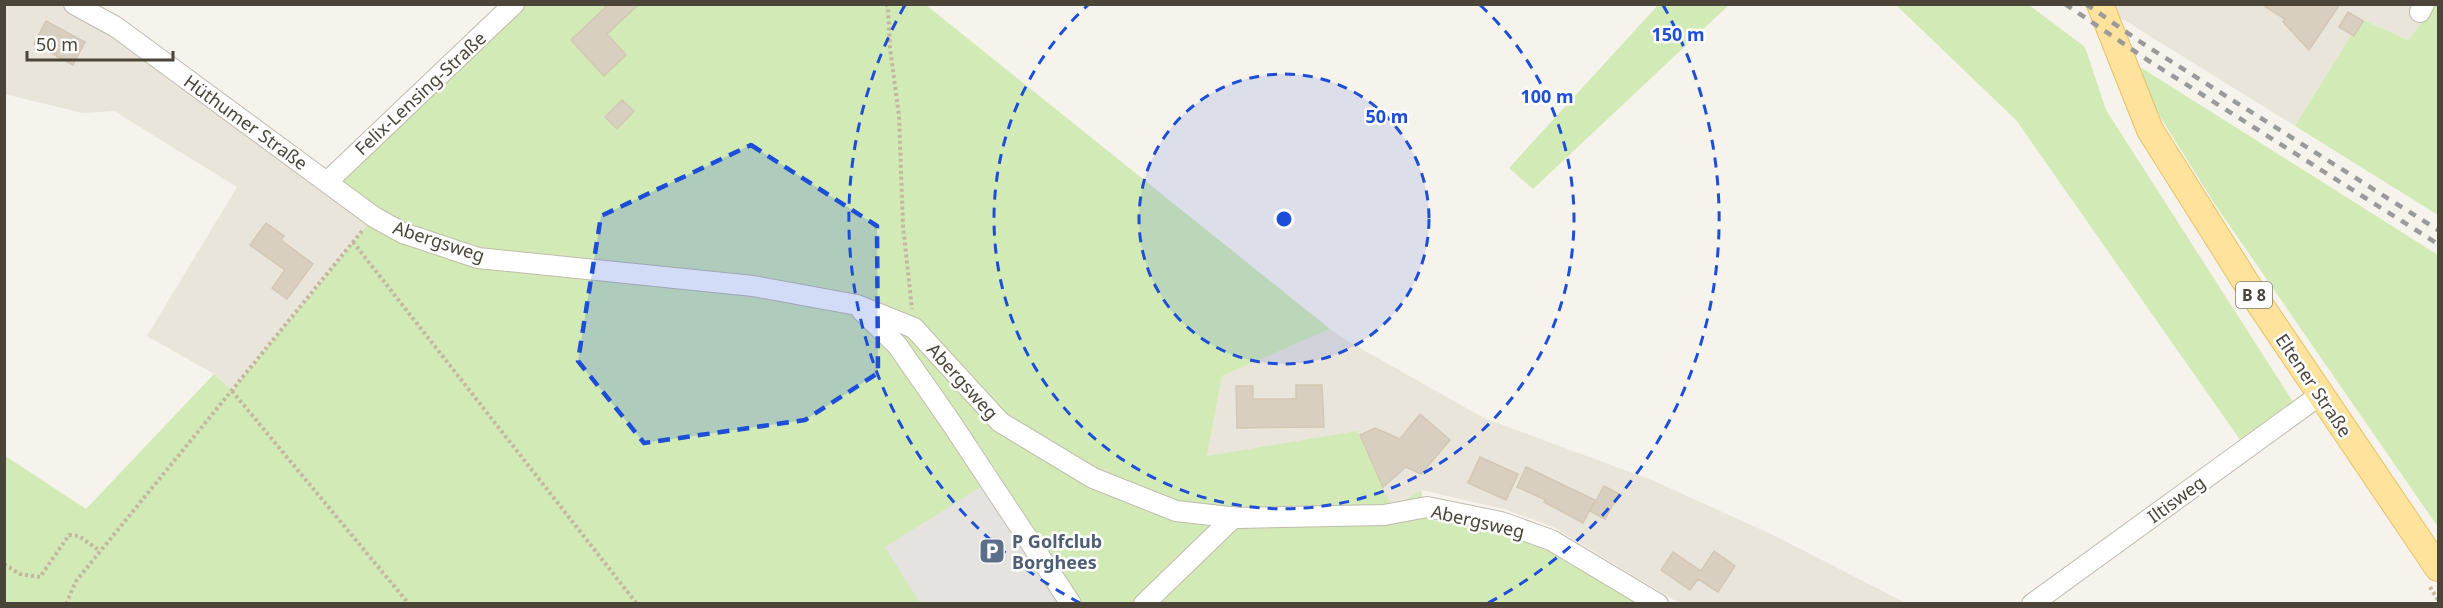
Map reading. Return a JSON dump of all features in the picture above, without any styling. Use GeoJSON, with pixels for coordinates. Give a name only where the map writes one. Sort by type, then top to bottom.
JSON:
{"type":"FeatureCollection","features":[{"type":"Feature","properties":{"kind":"main road","name":"Eltener Straße"},"geometry":{"type":"LineString","coordinates":[[2100,4],[2150,130],[2257,300],[2439,568]]}},
{"type":"Feature","properties":{"kind":"street","name":"Hüthumer Straße"},"geometry":{"type":"LineString","coordinates":[[74,4],[116,27],[327,182]]}},
{"type":"Feature","properties":{"kind":"street","name":"Felix-Lensing-Straße"},"geometry":{"type":"LineString","coordinates":[[327,182],[514,4]]}},
{"type":"Feature","properties":{"kind":"street","name":"Abergsweg"},"geometry":{"type":"LineString","coordinates":[[327,182],[374,217],[403,233],[478,258],[753,286],[857,305],[914,328],[1000,422],[1093,478],[1176,511],[1234,517],[1384,516],[1427,507],[1501,522],[1551,540],[1658,603]]}},
{"type":"Feature","properties":{"kind":"street"},"geometry":{"type":"LineString","coordinates":[[857,305],[897,345],[957,430],[1071,603]]}},
{"type":"Feature","properties":{"kind":"street","name":"Iltisweg"},"geometry":{"type":"LineString","coordinates":[[2032,603],[2320,395]]}},
{"type":"Feature","properties":{"kind":"street"},"geometry":{"type":"LineString","coordinates":[[1144,603],[1234,517]]}},
{"type":"Feature","properties":{"kind":"path"},"geometry":{"type":"LineString","coordinates":[[886,4],[899,116],[903,226],[914,328]]}},
{"type":"Feature","properties":{"kind":"path"},"geometry":{"type":"LineString","coordinates":[[66,603],[76,581],[374,217]]}},
{"type":"Feature","properties":{"kind":"path"},"geometry":{"type":"LineString","coordinates":[[353,242],[637,603]]}},
{"type":"Feature","properties":{"kind":"path"},"geometry":{"type":"LineString","coordinates":[[232,391],[409,603]]}},
{"type":"Feature","properties":{"kind":"path"},"geometry":{"type":"LineString","coordinates":[[4,564],[20,574],[40,577],[69,535],[79,536],[100,551]]}},
{"type":"Feature","properties":{"kind":"highlighted area"},"geometry":{"type":"Polygon","coordinates":[[[751,145],[877,226],[878,373],[805,420],[644,443],[578,361],[601,216],[751,145]]]}},
{"type":"Feature","properties":{"kind":"shaded area"},"geometry":{"type":"Polygon","coordinates":[[[5,5],[74,5],[374,217],[232,391],[214,374],[147,336],[237,187],[114,111],[82,113],[5,94],[5,5]]]}},
{"type":"Feature","properties":{"kind":"shaded area"},"geometry":{"type":"Polygon","coordinates":[[[2100,5],[2436,5],[2408,40],[2361,19],[2295,126],[2100,5]]]}},
{"type":"Feature","properties":{"kind":"shaded area"},"geometry":{"type":"Polygon","coordinates":[[[1330,329],[1484,418],[1654,481],[1773,535],[1906,603],[1679,603],[1553,527],[1504,509],[1421,490],[1405,500],[1390,503],[1207,456],[1222,376],[1330,329]]]}},
{"type":"Feature","properties":{"kind":"shaded area"},"geometry":{"type":"Polygon","coordinates":[[[984,485],[1061,603],[920,603],[885,547],[984,485]]]}},
{"type":"Feature","properties":{"kind":"green space"},"geometry":{"type":"Polygon","coordinates":[[[1659,4],[1729,5],[1533,189],[1509,168],[1659,4]]]}},
{"type":"Feature","properties":{"kind":"green space"},"geometry":{"type":"Polygon","coordinates":[[[526,5],[926,5],[1330,329],[1222,376],[1207,456],[1357,431],[1390,503],[1405,500],[1421,490],[1427,519],[1500,532],[1541,547],[1636,603],[5,603],[4,455],[86,509],[214,374],[232,391],[374,217],[327,182],[526,5]]]}},
{"type":"Feature","properties":{"kind":"green space"},"geometry":{"type":"Polygon","coordinates":[[[1896,5],[2029,5],[2085,47],[2106,110],[2297,408],[2243,444],[2016,120],[1896,5]]]}},
{"type":"Feature","properties":{"kind":"green space"},"geometry":{"type":"Polygon","coordinates":[[[2438,5],[2438,215],[2295,126],[2361,19],[2408,40],[2438,5]]]}},
{"type":"Feature","properties":{"kind":"green space"},"geometry":{"type":"Polygon","coordinates":[[[2140,67],[2438,255],[2438,527],[2214,203],[2156,110],[2140,67]]]}},
{"type":"Feature","properties":{"kind":"building"},"geometry":{"type":"Polygon","coordinates":[[[609,4],[639,4],[607,34],[626,55],[604,76],[571,40],[609,4]]]}},
{"type":"Feature","properties":{"kind":"building"},"geometry":{"type":"Polygon","coordinates":[[[2261,4],[2340,4],[2309,50],[2283,22],[2285,19],[2261,4]]]}},
{"type":"Feature","properties":{"kind":"building"},"geometry":{"type":"Polygon","coordinates":[[[2348,12],[2363,21],[2354,36],[2339,27],[2348,12]]]}},
{"type":"Feature","properties":{"kind":"building"},"geometry":{"type":"Polygon","coordinates":[[[46,21],[85,42],[73,65],[34,44],[46,21]]]}},
{"type":"Feature","properties":{"kind":"building"},"geometry":{"type":"Polygon","coordinates":[[[622,100],[634,111],[617,129],[605,117],[622,100]]]}},
{"type":"Feature","properties":{"kind":"building"},"geometry":{"type":"Polygon","coordinates":[[[266,223],[284,236],[281,240],[313,264],[287,299],[272,288],[285,270],[250,245],[266,223]]]}},
{"type":"Feature","properties":{"kind":"building"},"geometry":{"type":"Polygon","coordinates":[[[1296,385],[1322,385],[1324,427],[1237,428],[1236,386],[1253,386],[1253,399],[1296,399],[1296,385]]]}},
{"type":"Feature","properties":{"kind":"building"},"geometry":{"type":"Polygon","coordinates":[[[1420,414],[1450,440],[1421,474],[1406,467],[1383,487],[1360,435],[1375,428],[1400,439],[1420,414]]]}},
{"type":"Feature","properties":{"kind":"building"},"geometry":{"type":"Polygon","coordinates":[[[1480,457],[1518,474],[1506,500],[1468,483],[1480,457]]]}},
{"type":"Feature","properties":{"kind":"building"},"geometry":{"type":"Polygon","coordinates":[[[1526,467],[1595,500],[1583,523],[1544,502],[1546,500],[1517,487],[1526,467]]]}},
{"type":"Feature","properties":{"kind":"building"},"geometry":{"type":"Polygon","coordinates":[[[1604,486],[1619,494],[1605,519],[1590,511],[1604,486]]]}},
{"type":"Feature","properties":{"kind":"building"},"geometry":{"type":"Polygon","coordinates":[[[1714,551],[1735,566],[1718,592],[1698,579],[1690,590],[1661,570],[1673,552],[1701,571],[1714,551]]]}},
{"type":"Feature","properties":{"kind":"railway"},"geometry":{"type":"LineString","coordinates":[[2065,4],[2146,59],[2438,244]]}},
{"type":"Feature","properties":{"kind":"railway"},"geometry":{"type":"LineString","coordinates":[[2086,4],[2142,43],[2438,230]]}},
{"type":"Feature","properties":{"kind":"place","name":"P Golfclub Borghees"},"geometry":{"type":"Point","coordinates":[992,551]}}]}
